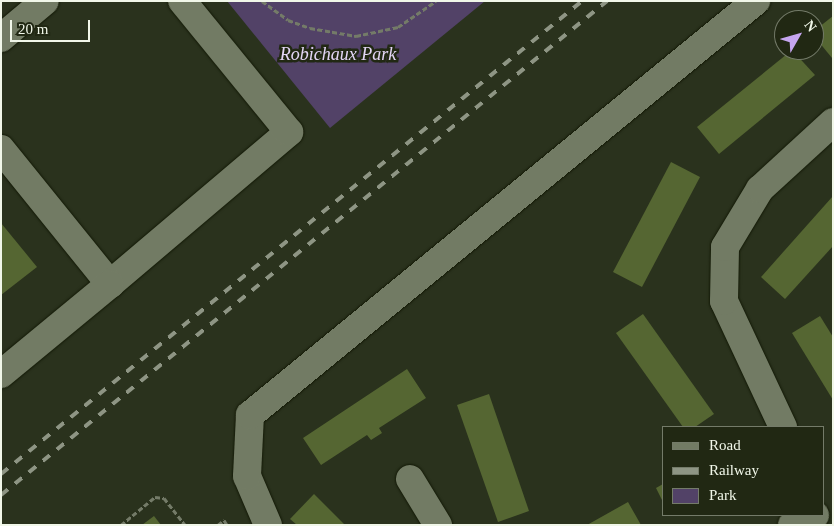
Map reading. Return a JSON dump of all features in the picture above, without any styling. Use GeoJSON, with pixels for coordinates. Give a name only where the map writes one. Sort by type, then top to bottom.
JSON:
{"type":"FeatureCollection","features":[{"type":"Feature","properties":{"kind":"street"},"geometry":{"type":"LineString","coordinates":[[1,38],[45,1]]}},
{"type":"Feature","properties":{"kind":"street"},"geometry":{"type":"LineString","coordinates":[[1,374],[289,132],[182,1]]}},
{"type":"Feature","properties":{"kind":"street"},"geometry":{"type":"LineString","coordinates":[[268,525],[248,476],[250,415],[756,1]]}},
{"type":"Feature","properties":{"kind":"street"},"geometry":{"type":"LineString","coordinates":[[783,426],[724,302],[724,246],[760,189],[833,122]]}},
{"type":"Feature","properties":{"kind":"street"},"geometry":{"type":"LineString","coordinates":[[1,149],[110,284]]}},
{"type":"Feature","properties":{"kind":"street"},"geometry":{"type":"LineString","coordinates":[[410,479],[438,525]]}},
{"type":"Feature","properties":{"kind":"street"},"geometry":{"type":"LineString","coordinates":[[792,525],[813,516]]}},
{"type":"Feature","properties":{"kind":"path"},"geometry":{"type":"LineString","coordinates":[[262,1],[288,20],[310,28],[356,36],[398,27],[436,1]]}},
{"type":"Feature","properties":{"kind":"path"},"geometry":{"type":"LineString","coordinates":[[121,525],[155,497],[164,498],[185,525]]}},
{"type":"Feature","properties":{"kind":"path"},"geometry":{"type":"LineString","coordinates":[[218,525],[224,520],[227,525]]}},
{"type":"Feature","properties":{"kind":"green space","name":"Robichaux Park"},"geometry":{"type":"Polygon","coordinates":[[[227,1],[485,1],[330,128],[227,1]]]}},
{"type":"Feature","properties":{"kind":"building"},"geometry":{"type":"Polygon","coordinates":[[[833,16],[832,58],[824,48],[824,23],[833,16]]]}},
{"type":"Feature","properties":{"kind":"building"},"geometry":{"type":"Polygon","coordinates":[[[780,60],[801,60],[815,75],[719,154],[697,127],[780,60]]]}},
{"type":"Feature","properties":{"kind":"building"},"geometry":{"type":"Polygon","coordinates":[[[671,162],[700,177],[642,287],[613,272],[671,162]]]}},
{"type":"Feature","properties":{"kind":"building"},"geometry":{"type":"Polygon","coordinates":[[[833,196],[833,246],[785,299],[761,277],[833,196]]]}},
{"type":"Feature","properties":{"kind":"building"},"geometry":{"type":"Polygon","coordinates":[[[1,223],[37,267],[1,295],[1,223]]]}},
{"type":"Feature","properties":{"kind":"building"},"geometry":{"type":"Polygon","coordinates":[[[643,314],[714,414],[696,426],[682,426],[616,333],[643,314]]]}},
{"type":"Feature","properties":{"kind":"building"},"geometry":{"type":"Polygon","coordinates":[[[820,316],[833,337],[833,400],[792,333],[820,316]]]}},
{"type":"Feature","properties":{"kind":"building"},"geometry":{"type":"Polygon","coordinates":[[[407,369],[426,398],[379,428],[382,433],[371,440],[367,435],[321,465],[303,438],[407,369]]]}},
{"type":"Feature","properties":{"kind":"building"},"geometry":{"type":"Polygon","coordinates":[[[489,394],[529,511],[498,522],[457,405],[489,394]]]}},
{"type":"Feature","properties":{"kind":"building"},"geometry":{"type":"Polygon","coordinates":[[[662,485],[662,500],[656,488],[662,485]]]}},
{"type":"Feature","properties":{"kind":"building"},"geometry":{"type":"Polygon","coordinates":[[[314,494],[345,525],[297,525],[290,519],[314,494]]]}},
{"type":"Feature","properties":{"kind":"building"},"geometry":{"type":"Polygon","coordinates":[[[628,502],[641,525],[587,525],[628,502]]]}},
{"type":"Feature","properties":{"kind":"building"},"geometry":{"type":"Polygon","coordinates":[[[154,516],[161,525],[142,525],[154,516]]]}},
{"type":"Feature","properties":{"kind":"railway"},"geometry":{"type":"LineString","coordinates":[[1,474],[582,1]]}},
{"type":"Feature","properties":{"kind":"railway"},"geometry":{"type":"LineString","coordinates":[[1,495],[607,1]]}}]}
